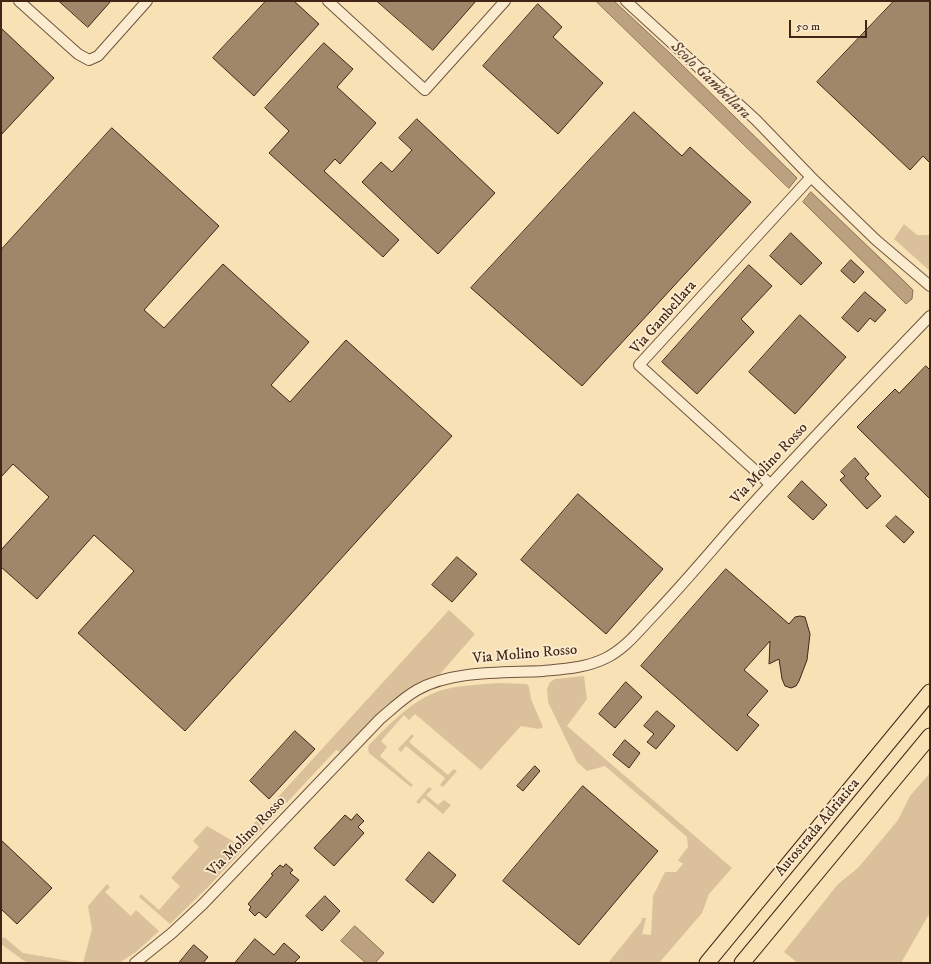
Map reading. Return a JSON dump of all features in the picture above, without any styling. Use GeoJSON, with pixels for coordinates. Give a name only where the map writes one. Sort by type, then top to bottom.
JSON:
{"type":"FeatureCollection","features":[{"type":"Feature","properties":{"kind":"highway","name":"Autostrada Adriatica"},"geometry":{"type":"LineString","coordinates":[[706,963],[930,692]]}},
{"type":"Feature","properties":{"kind":"highway","name":"Autostrada Adriatica"},"geometry":{"type":"LineString","coordinates":[[742,963],[930,736]]}},
{"type":"Feature","properties":{"kind":"street"},"geometry":{"type":"LineString","coordinates":[[19,1],[78,54],[89,60],[98,56],[147,1]]}},
{"type":"Feature","properties":{"kind":"street"},"geometry":{"type":"LineString","coordinates":[[328,1],[425,90],[505,1]]}},
{"type":"Feature","properties":{"kind":"street"},"geometry":{"type":"LineString","coordinates":[[626,1],[756,120],[811,177],[876,240],[930,286]]}},
{"type":"Feature","properties":{"kind":"street","name":"Via Gambellara"},"geometry":{"type":"LineString","coordinates":[[770,484],[639,365],[811,177]]}},
{"type":"Feature","properties":{"kind":"street","name":"Via Molino Rosso"},"geometry":{"type":"LineString","coordinates":[[135,963],[172,933],[203,904],[380,719],[398,703],[417,690],[439,681],[467,676],[561,670],[583,666],[605,658],[618,650],[632,638],[659,609],[770,484],[930,316]]}},
{"type":"Feature","properties":{"kind":"shaded area"},"geometry":{"type":"Polygon","coordinates":[[[596,1],[614,1],[672,55],[797,178],[789,188],[596,1]]]}},
{"type":"Feature","properties":{"kind":"shaded area"},"geometry":{"type":"Polygon","coordinates":[[[811,192],[913,290],[912,299],[906,304],[803,202],[811,192]]]}},
{"type":"Feature","properties":{"kind":"shaded area"},"geometry":{"type":"Polygon","coordinates":[[[904,224],[917,235],[930,235],[930,271],[894,239],[904,224]]]}},
{"type":"Feature","properties":{"kind":"shaded area"},"geometry":{"type":"Polygon","coordinates":[[[449,610],[475,634],[440,674],[416,684],[385,706],[340,752],[336,750],[208,887],[170,924],[139,897],[141,894],[159,910],[180,886],[171,878],[199,847],[193,841],[207,826],[236,843],[449,610]]]}},
{"type":"Feature","properties":{"kind":"shaded area"},"geometry":{"type":"Polygon","coordinates":[[[584,676],[587,699],[567,726],[732,868],[709,894],[702,913],[659,963],[608,963],[641,922],[642,918],[646,918],[642,934],[651,935],[653,896],[665,872],[676,872],[683,864],[678,860],[688,847],[687,837],[605,766],[587,771],[577,762],[548,702],[547,689],[550,682],[555,679],[584,676]]]}},
{"type":"Feature","properties":{"kind":"shaded area"},"geometry":{"type":"Polygon","coordinates":[[[497,683],[527,684],[531,699],[543,727],[539,729],[521,726],[481,770],[415,714],[409,720],[404,715],[381,741],[387,747],[380,756],[413,785],[411,787],[369,753],[369,745],[384,730],[408,708],[426,697],[436,692],[451,688],[497,683]]]}},
{"type":"Feature","properties":{"kind":"shaded area"},"geometry":{"type":"Polygon","coordinates":[[[412,734],[414,736],[409,742],[448,775],[454,769],[457,771],[443,787],[440,785],[445,778],[406,746],[401,752],[398,749],[412,734]]]}},
{"type":"Feature","properties":{"kind":"shaded area"},"geometry":{"type":"Polygon","coordinates":[[[930,773],[930,914],[901,963],[798,963],[784,952],[838,884],[858,868],[898,820],[910,796],[930,773]]]}},
{"type":"Feature","properties":{"kind":"shaded area"},"geometry":{"type":"Polygon","coordinates":[[[429,787],[432,789],[426,795],[438,805],[444,800],[451,805],[443,814],[424,798],[419,804],[416,802],[429,787]]]}},
{"type":"Feature","properties":{"kind":"shaded area"},"geometry":{"type":"Polygon","coordinates":[[[107,884],[110,887],[105,892],[131,916],[136,910],[159,931],[136,952],[119,963],[83,963],[92,929],[88,906],[107,884]]]}},
{"type":"Feature","properties":{"kind":"shaded area"},"geometry":{"type":"Polygon","coordinates":[[[355,926],[384,953],[375,963],[366,963],[341,941],[355,926]]]}},
{"type":"Feature","properties":{"kind":"shaded area"},"geometry":{"type":"Polygon","coordinates":[[[4,937],[23,953],[81,963],[32,963],[24,961],[1,944],[1,939],[4,937]]]}},
{"type":"Feature","properties":{"kind":"building"},"geometry":{"type":"Polygon","coordinates":[[[59,1],[111,1],[88,27],[59,1]]]}},
{"type":"Feature","properties":{"kind":"building"},"geometry":{"type":"Polygon","coordinates":[[[266,1],[294,1],[319,24],[254,96],[213,58],[266,1]]]}},
{"type":"Feature","properties":{"kind":"building"},"geometry":{"type":"Polygon","coordinates":[[[377,1],[476,1],[433,50],[377,1]]]}},
{"type":"Feature","properties":{"kind":"building"},"geometry":{"type":"Polygon","coordinates":[[[894,1],[930,1],[930,163],[923,156],[910,170],[817,82],[894,1]]]}},
{"type":"Feature","properties":{"kind":"building"},"geometry":{"type":"Polygon","coordinates":[[[538,4],[562,27],[553,37],[603,83],[558,134],[483,66],[538,4]]]}},
{"type":"Feature","properties":{"kind":"building"},"geometry":{"type":"Polygon","coordinates":[[[1,28],[54,78],[1,135],[1,28]]]}},
{"type":"Feature","properties":{"kind":"building"},"geometry":{"type":"Polygon","coordinates":[[[324,43],[353,69],[337,87],[376,123],[340,164],[335,159],[324,171],[399,240],[383,257],[269,153],[289,131],[265,108],[324,43]]]}},
{"type":"Feature","properties":{"kind":"building"},"geometry":{"type":"Polygon","coordinates":[[[634,112],[682,156],[690,147],[751,202],[582,386],[471,288],[634,112]]]}},
{"type":"Feature","properties":{"kind":"building"},"geometry":{"type":"Polygon","coordinates":[[[417,119],[495,193],[438,254],[362,182],[381,162],[392,172],[412,150],[399,138],[417,119]]]}},
{"type":"Feature","properties":{"kind":"building"},"geometry":{"type":"Polygon","coordinates":[[[112,128],[219,226],[144,310],[164,328],[223,264],[309,342],[271,385],[290,402],[346,340],[452,436],[185,731],[78,633],[134,571],[94,535],[37,599],[1,567],[1,550],[49,497],[13,464],[1,477],[1,250],[112,128]]]}},
{"type":"Feature","properties":{"kind":"building"},"geometry":{"type":"Polygon","coordinates":[[[791,233],[822,263],[801,285],[770,256],[791,233]]]}},
{"type":"Feature","properties":{"kind":"building"},"geometry":{"type":"Polygon","coordinates":[[[851,260],[864,272],[854,283],[841,271],[851,260]]]}},
{"type":"Feature","properties":{"kind":"building"},"geometry":{"type":"Polygon","coordinates":[[[749,265],[772,286],[741,319],[754,332],[697,394],[662,362],[749,265]]]}},
{"type":"Feature","properties":{"kind":"building"},"geometry":{"type":"Polygon","coordinates":[[[865,292],[886,310],[875,322],[870,318],[858,332],[842,318],[865,292]]]}},
{"type":"Feature","properties":{"kind":"building"},"geometry":{"type":"Polygon","coordinates":[[[800,315],[846,357],[795,414],[749,372],[800,315]]]}},
{"type":"Feature","properties":{"kind":"building"},"geometry":{"type":"Polygon","coordinates":[[[926,366],[930,370],[930,499],[857,427],[895,389],[899,393],[926,366]]]}},
{"type":"Feature","properties":{"kind":"building"},"geometry":{"type":"Polygon","coordinates":[[[855,458],[869,474],[865,478],[881,496],[867,509],[840,480],[845,476],[841,472],[855,458]]]}},
{"type":"Feature","properties":{"kind":"building"},"geometry":{"type":"Polygon","coordinates":[[[802,481],[827,505],[813,520],[788,497],[802,481]]]}},
{"type":"Feature","properties":{"kind":"building"},"geometry":{"type":"Polygon","coordinates":[[[578,494],[663,569],[606,634],[521,560],[578,494]]]}},
{"type":"Feature","properties":{"kind":"building"},"geometry":{"type":"Polygon","coordinates":[[[896,516],[914,532],[904,543],[886,526],[896,516]]]}},
{"type":"Feature","properties":{"kind":"building"},"geometry":{"type":"Polygon","coordinates":[[[457,557],[477,574],[452,602],[432,585],[457,557]]]}},
{"type":"Feature","properties":{"kind":"building"},"geometry":{"type":"Polygon","coordinates":[[[726,569],[789,624],[795,617],[805,617],[810,634],[807,660],[796,686],[791,688],[785,686],[782,679],[779,659],[769,664],[770,641],[744,670],[768,691],[747,715],[759,725],[737,751],[641,666],[726,569]]]}},
{"type":"Feature","properties":{"kind":"building"},"geometry":{"type":"Polygon","coordinates":[[[626,682],[642,697],[615,728],[599,714],[626,682]]]}},
{"type":"Feature","properties":{"kind":"building"},"geometry":{"type":"Polygon","coordinates":[[[657,711],[675,726],[656,749],[647,742],[654,734],[644,726],[657,711]]]}},
{"type":"Feature","properties":{"kind":"building"},"geometry":{"type":"Polygon","coordinates":[[[295,731],[315,749],[269,799],[250,781],[295,731]]]}},
{"type":"Feature","properties":{"kind":"building"},"geometry":{"type":"Polygon","coordinates":[[[625,740],[640,753],[629,768],[613,755],[625,740]]]}},
{"type":"Feature","properties":{"kind":"building"},"geometry":{"type":"Polygon","coordinates":[[[535,766],[540,771],[523,791],[517,786],[535,766]]]}},
{"type":"Feature","properties":{"kind":"building"},"geometry":{"type":"Polygon","coordinates":[[[583,786],[658,851],[579,945],[503,881],[583,786]]]}},
{"type":"Feature","properties":{"kind":"building"},"geometry":{"type":"Polygon","coordinates":[[[357,814],[364,821],[358,827],[364,833],[334,866],[314,848],[345,815],[351,820],[357,814]]]}},
{"type":"Feature","properties":{"kind":"building"},"geometry":{"type":"Polygon","coordinates":[[[1,840],[52,888],[17,924],[1,909],[1,840]]]}},
{"type":"Feature","properties":{"kind":"building"},"geometry":{"type":"Polygon","coordinates":[[[429,852],[456,875],[433,903],[406,880],[429,852]]]}},
{"type":"Feature","properties":{"kind":"building"},"geometry":{"type":"Polygon","coordinates":[[[286,864],[293,870],[290,873],[299,880],[266,918],[259,912],[255,916],[249,910],[251,907],[248,904],[273,875],[271,874],[280,865],[283,867],[286,864]]]}},
{"type":"Feature","properties":{"kind":"building"},"geometry":{"type":"Polygon","coordinates":[[[325,896],[340,911],[322,931],[306,916],[325,896]]]}},
{"type":"Feature","properties":{"kind":"building"},"geometry":{"type":"Polygon","coordinates":[[[255,939],[274,955],[284,943],[300,957],[294,963],[235,963],[255,939]]]}},
{"type":"Feature","properties":{"kind":"building"},"geometry":{"type":"Polygon","coordinates":[[[194,945],[208,957],[203,963],[179,963],[194,945]]]}},
{"type":"Feature","properties":{"kind":"water label","name":"Scolo Gambellara"},"geometry":{"type":"Point","coordinates":[710,81]}}]}
